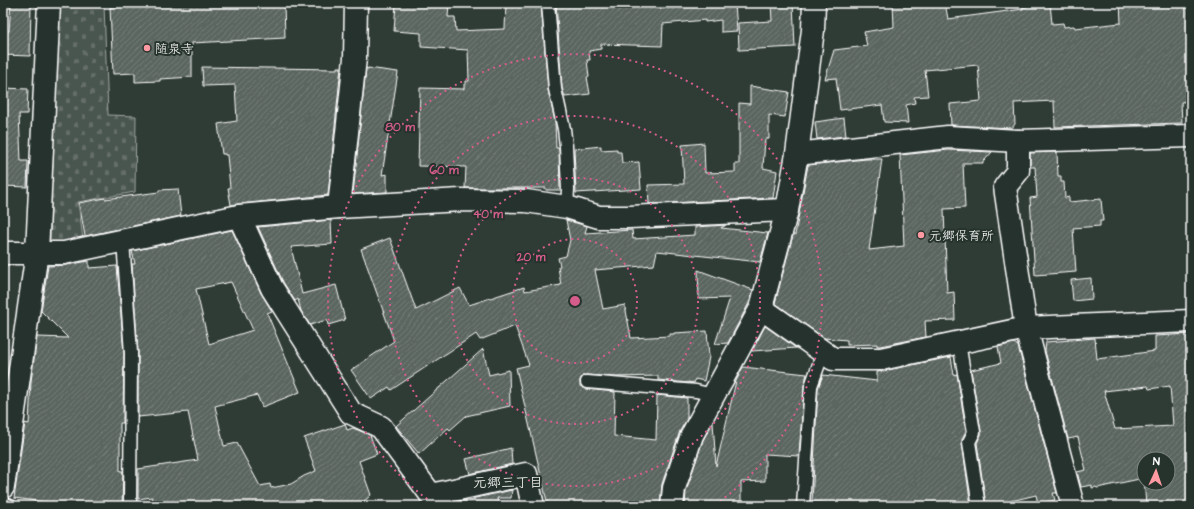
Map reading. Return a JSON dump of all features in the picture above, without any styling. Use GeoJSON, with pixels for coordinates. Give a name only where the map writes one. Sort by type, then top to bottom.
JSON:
{"type":"FeatureCollection","features":[{"type":"Feature","properties":{"kind":"street"},"geometry":{"type":"LineString","coordinates":[[3,487],[37,252],[49,3]]}},
{"type":"Feature","properties":{"kind":"street"},"geometry":{"type":"LineString","coordinates":[[339,207],[355,58],[356,3]]}},
{"type":"Feature","properties":{"kind":"street"},"geometry":{"type":"LineString","coordinates":[[672,506],[674,488],[692,435],[761,308],[788,210],[797,154],[813,30],[814,3]]}},
{"type":"Feature","properties":{"kind":"street"},"geometry":{"type":"LineString","coordinates":[[797,154],[948,137],[1018,141],[1191,136]]}},
{"type":"Feature","properties":{"kind":"street"},"geometry":{"type":"LineString","coordinates":[[1018,141],[1018,171],[1005,186],[1026,328],[1073,506]]}},
{"type":"Feature","properties":{"kind":"street"},"geometry":{"type":"LineString","coordinates":[[3,253],[64,253],[239,216],[339,207],[461,200],[526,201],[566,207],[599,217],[788,210]]}},
{"type":"Feature","properties":{"kind":"street"},"geometry":{"type":"LineString","coordinates":[[239,216],[272,288],[351,413],[381,427],[428,500],[526,474],[533,506]]}},
{"type":"Feature","properties":{"kind":"street"},"geometry":{"type":"LineString","coordinates":[[761,308],[833,359],[881,359],[1026,328],[1191,321]]}},
{"type":"Feature","properties":{"kind":"lane"},"geometry":{"type":"LineString","coordinates":[[548,3],[555,89],[564,129],[566,146],[568,189],[566,207]]}},
{"type":"Feature","properties":{"kind":"lane"},"geometry":{"type":"LineString","coordinates":[[123,241],[131,353],[130,506]]}},
{"type":"Feature","properties":{"kind":"lane"},"geometry":{"type":"LineString","coordinates":[[959,343],[974,432],[969,442],[979,506]]}},
{"type":"Feature","properties":{"kind":"lane"},"geometry":{"type":"LineString","coordinates":[[803,506],[811,386],[823,353]]}},
{"type":"Feature","properties":{"kind":"lane"},"geometry":{"type":"LineString","coordinates":[[587,382],[696,391],[713,395]]}},
{"type":"Feature","properties":{"kind":"lane"},"geometry":{"type":"LineString","coordinates":[[3,503],[10,506]]}},
{"type":"Feature","properties":{"kind":"green space"},"geometry":{"type":"Polygon","coordinates":[[[57,3],[143,3],[104,5],[108,115],[136,116],[135,192],[78,202],[83,239],[55,244],[50,240],[57,3]]]}},
{"type":"Feature","properties":{"kind":"building"},"geometry":{"type":"Polygon","coordinates":[[[11,3],[31,3],[30,56],[3,55],[3,31],[9,31],[11,3]]]}},
{"type":"Feature","properties":{"kind":"building"},"geometry":{"type":"Polygon","coordinates":[[[284,3],[285,38],[192,43],[192,77],[135,82],[135,73],[113,74],[110,7],[284,3]]]}},
{"type":"Feature","properties":{"kind":"building"},"geometry":{"type":"Polygon","coordinates":[[[396,3],[449,3],[448,17],[455,17],[456,31],[505,29],[506,3],[541,3],[548,90],[555,121],[556,148],[559,150],[560,190],[546,190],[546,188],[465,188],[466,167],[418,166],[420,88],[464,89],[464,84],[466,84],[466,81],[469,81],[468,50],[421,47],[421,33],[394,31],[396,3]]]}},
{"type":"Feature","properties":{"kind":"building"},"geometry":{"type":"Polygon","coordinates":[[[556,3],[599,3],[599,5],[675,8],[674,3],[735,3],[737,31],[721,32],[721,20],[663,24],[662,46],[601,44],[601,49],[589,51],[590,60],[587,60],[589,77],[587,77],[590,94],[565,97],[562,88],[556,3]]]}},
{"type":"Feature","properties":{"kind":"building"},"geometry":{"type":"Polygon","coordinates":[[[771,3],[793,3],[795,47],[739,50],[738,23],[772,21],[771,3]]]}},
{"type":"Feature","properties":{"kind":"building"},"geometry":{"type":"Polygon","coordinates":[[[893,3],[945,3],[948,19],[1023,9],[1023,7],[1027,7],[1026,3],[1050,3],[1052,24],[1063,23],[1064,27],[1074,26],[1075,28],[1121,23],[1120,3],[1191,3],[1191,101],[1181,102],[1182,123],[1055,127],[1054,101],[1014,103],[1015,124],[1012,128],[951,125],[950,104],[981,101],[978,65],[925,70],[928,96],[914,97],[915,103],[906,105],[908,123],[884,122],[882,105],[840,110],[836,78],[825,79],[834,50],[867,46],[864,32],[894,27],[893,3]]]}},
{"type":"Feature","properties":{"kind":"building"},"geometry":{"type":"Polygon","coordinates":[[[202,67],[337,69],[337,67],[341,67],[328,195],[231,205],[228,188],[230,188],[227,155],[222,154],[218,124],[237,121],[235,85],[203,86],[202,67]]]}},
{"type":"Feature","properties":{"kind":"building"},"geometry":{"type":"Polygon","coordinates":[[[366,68],[398,72],[382,175],[387,174],[387,192],[353,194],[366,68]]]}},
{"type":"Feature","properties":{"kind":"building"},"geometry":{"type":"Polygon","coordinates":[[[750,86],[789,92],[785,117],[769,115],[769,139],[765,139],[763,168],[777,171],[773,198],[649,204],[648,185],[684,184],[682,145],[704,143],[705,173],[735,172],[735,164],[739,164],[739,103],[750,104],[750,86]]]}},
{"type":"Feature","properties":{"kind":"building"},"geometry":{"type":"Polygon","coordinates":[[[3,88],[28,89],[27,114],[19,114],[21,161],[28,161],[27,187],[3,186],[3,88]]]}},
{"type":"Feature","properties":{"kind":"building"},"geometry":{"type":"Polygon","coordinates":[[[844,118],[846,136],[817,139],[815,122],[844,118]]]}},
{"type":"Feature","properties":{"kind":"building"},"geometry":{"type":"Polygon","coordinates":[[[601,146],[601,150],[617,149],[617,152],[621,152],[622,163],[639,162],[641,189],[576,193],[574,149],[601,146]]]}},
{"type":"Feature","properties":{"kind":"building"},"geometry":{"type":"Polygon","coordinates":[[[948,150],[992,152],[983,161],[983,163],[963,163],[965,208],[944,209],[947,293],[954,292],[955,320],[925,321],[926,337],[880,346],[877,346],[877,344],[847,345],[847,340],[824,338],[775,303],[793,235],[795,235],[808,165],[866,159],[882,159],[869,250],[904,246],[900,155],[948,150]]]}},
{"type":"Feature","properties":{"kind":"building"},"geometry":{"type":"Polygon","coordinates":[[[1057,152],[1058,176],[1061,176],[1061,182],[1064,182],[1065,198],[1069,197],[1069,202],[1101,199],[1103,221],[1100,221],[1100,226],[1073,228],[1076,272],[1035,275],[1030,198],[1037,197],[1035,167],[1030,167],[1030,153],[1057,152]]]}},
{"type":"Feature","properties":{"kind":"building"},"geometry":{"type":"Polygon","coordinates":[[[178,189],[181,216],[85,236],[79,203],[105,198],[159,192],[159,190],[178,189]]]}},
{"type":"Feature","properties":{"kind":"building"},"geometry":{"type":"Polygon","coordinates":[[[331,220],[332,244],[291,247],[302,294],[336,285],[345,320],[328,325],[327,320],[310,325],[301,311],[298,299],[295,301],[283,282],[258,227],[331,220]]]}},
{"type":"Feature","properties":{"kind":"building"},"geometry":{"type":"Polygon","coordinates":[[[566,220],[587,226],[585,233],[632,230],[633,239],[695,235],[695,227],[726,225],[721,228],[768,233],[760,262],[657,251],[654,265],[595,270],[603,309],[625,305],[631,338],[670,336],[670,334],[674,333],[707,331],[709,357],[704,381],[695,379],[694,383],[688,383],[658,380],[658,376],[615,377],[583,375],[580,381],[580,386],[586,389],[615,392],[614,436],[656,440],[657,395],[687,398],[687,419],[680,431],[662,484],[660,506],[628,502],[628,505],[610,503],[610,506],[548,506],[516,368],[529,365],[515,326],[480,340],[476,334],[391,390],[389,387],[371,399],[351,370],[394,341],[361,249],[390,238],[416,310],[460,288],[469,305],[524,287],[525,291],[561,285],[558,258],[566,256],[570,240],[566,220]]]}},
{"type":"Feature","properties":{"kind":"building"},"geometry":{"type":"Polygon","coordinates":[[[232,230],[261,293],[272,311],[267,313],[300,392],[262,407],[257,395],[215,406],[224,446],[237,443],[260,486],[270,484],[271,488],[291,484],[316,471],[304,438],[345,424],[347,430],[353,428],[370,435],[377,454],[359,461],[371,495],[359,506],[153,506],[152,497],[138,499],[138,469],[198,460],[188,412],[138,417],[138,353],[132,264],[135,264],[132,251],[232,230]],[[231,282],[196,289],[209,344],[253,330],[231,282]]]}},
{"type":"Feature","properties":{"kind":"building"},"geometry":{"type":"Polygon","coordinates":[[[89,261],[89,268],[117,266],[124,353],[123,423],[120,423],[120,471],[123,471],[122,506],[52,506],[52,503],[14,498],[25,423],[29,424],[31,381],[37,337],[68,338],[41,311],[48,266],[89,261]]]}},
{"type":"Feature","properties":{"kind":"building"},"geometry":{"type":"Polygon","coordinates":[[[698,270],[753,290],[749,303],[728,343],[715,344],[730,298],[699,299],[698,270]]]}},
{"type":"Feature","properties":{"kind":"building"},"geometry":{"type":"Polygon","coordinates":[[[1091,278],[1092,299],[1073,301],[1071,280],[1091,278]]]}},
{"type":"Feature","properties":{"kind":"building"},"geometry":{"type":"Polygon","coordinates":[[[765,326],[796,348],[752,351],[765,326]]]}},
{"type":"Feature","properties":{"kind":"building"},"geometry":{"type":"Polygon","coordinates":[[[1191,334],[1191,506],[1146,506],[1145,491],[1176,491],[1176,451],[1136,451],[1136,480],[1097,488],[1092,488],[1092,485],[1081,487],[1077,472],[1086,470],[1078,437],[1068,439],[1045,351],[1046,342],[1095,338],[1097,359],[1155,351],[1155,336],[1191,334]],[[1148,386],[1104,391],[1115,429],[1173,426],[1170,386],[1149,389],[1148,386]]]}},
{"type":"Feature","properties":{"kind":"building"},"geometry":{"type":"Polygon","coordinates":[[[1014,343],[1018,346],[1057,493],[1053,493],[1055,500],[1038,504],[1036,495],[1007,502],[1007,506],[986,506],[977,443],[981,435],[981,431],[971,370],[1001,363],[998,347],[1014,343]]]}},
{"type":"Feature","properties":{"kind":"building"},"geometry":{"type":"Polygon","coordinates":[[[483,349],[489,375],[509,370],[510,406],[466,416],[450,430],[448,428],[419,454],[396,426],[483,349]]]}},
{"type":"Feature","properties":{"kind":"building"},"geometry":{"type":"Polygon","coordinates":[[[951,357],[954,375],[957,374],[966,431],[962,439],[962,443],[971,506],[890,506],[844,504],[843,506],[824,506],[824,503],[812,502],[818,388],[823,375],[877,381],[877,372],[951,357]]]}},
{"type":"Feature","properties":{"kind":"building"},"geometry":{"type":"Polygon","coordinates":[[[743,367],[807,374],[804,386],[799,456],[765,454],[765,481],[741,482],[741,505],[685,506],[686,491],[703,440],[713,422],[716,466],[736,381],[743,367]]]}},
{"type":"Feature","properties":{"kind":"building"},"geometry":{"type":"Polygon","coordinates":[[[511,448],[512,464],[470,474],[466,459],[511,448]]]}},
{"type":"Feature","properties":{"kind":"building"},"geometry":{"type":"Polygon","coordinates":[[[512,490],[511,498],[497,498],[499,506],[439,506],[512,490]]]}},
{"type":"Feature","properties":{"kind":"place","name":"随泉寺"},"geometry":{"type":"Point","coordinates":[147,48]}},
{"type":"Feature","properties":{"kind":"place","name":"元郷保育所"},"geometry":{"type":"Point","coordinates":[921,235]}},
{"type":"Feature","properties":{"kind":"district","name":"元郷三丁目"},"geometry":{"type":"Point","coordinates":[508,482]}}]}
